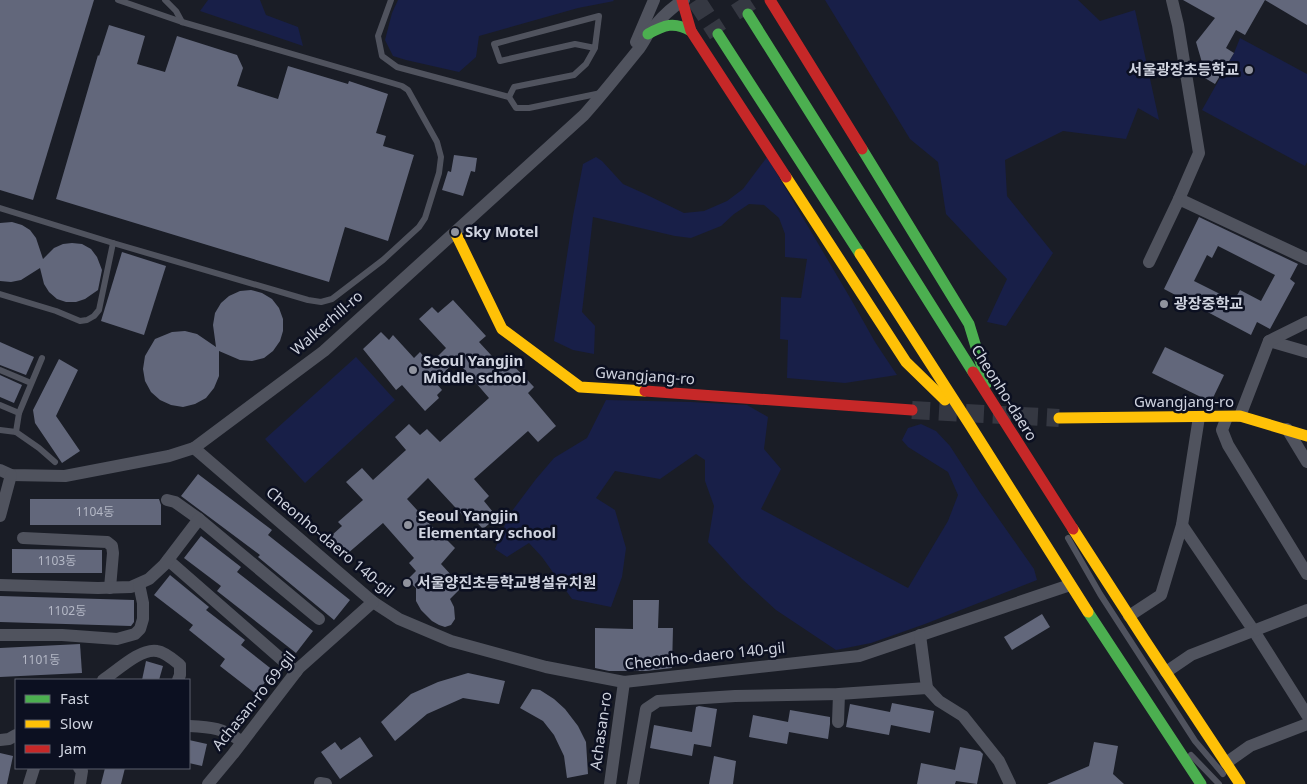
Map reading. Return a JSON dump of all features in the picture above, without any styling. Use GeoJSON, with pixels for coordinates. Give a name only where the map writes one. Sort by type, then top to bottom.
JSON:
{"type":"FeatureCollection","features":[{"type":"Feature","properties":{"kind":"main road"},"geometry":{"type":"LineString","coordinates":[[683,0],[690,32]]}},
{"type":"Feature","properties":{"kind":"main road"},"geometry":{"type":"LineString","coordinates":[[770,0],[970,324],[994,406]]}},
{"type":"Feature","properties":{"kind":"main road","name":"Cheonho-daero"},"geometry":{"type":"LineString","coordinates":[[748,14],[994,406],[1240,784]]}},
{"type":"Feature","properties":{"kind":"main road"},"geometry":{"type":"LineString","coordinates":[[648,34],[665,25],[684,27],[690,32],[906,362],[970,425]]}},
{"type":"Feature","properties":{"kind":"main road"},"geometry":{"type":"LineString","coordinates":[[718,34],[970,425],[1070,586],[1201,784]]}},
{"type":"Feature","properties":{"kind":"main road","name":"Gwangjang-ro"},"geometry":{"type":"LineString","coordinates":[[455,232],[502,329],[580,386],[912,410]]}},
{"type":"Feature","properties":{"kind":"main road","name":"Gwangjang-ro"},"geometry":{"type":"LineString","coordinates":[[1059,418],[1240,416],[1307,436]]}},
{"type":"Feature","properties":{"kind":"street","name":"Walkerhill-ro"},"geometry":{"type":"LineString","coordinates":[[617,77],[636,41],[654,0]]}},
{"type":"Feature","properties":{"kind":"street","name":"Walkerhill-ro"},"geometry":{"type":"LineString","coordinates":[[6,473],[66,476],[169,456],[194,448],[324,350],[584,115],[617,77],[648,34],[661,19],[683,0]]}},
{"type":"Feature","properties":{"kind":"street"},"geometry":{"type":"LineString","coordinates":[[1149,262],[1199,152],[1178,25],[1172,0]]}},
{"type":"Feature","properties":{"kind":"street"},"geometry":{"type":"LineString","coordinates":[[1179,199],[1307,259]]}},
{"type":"Feature","properties":{"kind":"street"},"geometry":{"type":"LineString","coordinates":[[1240,416],[1269,341],[1307,322]]}},
{"type":"Feature","properties":{"kind":"street"},"geometry":{"type":"LineString","coordinates":[[1269,341],[1307,352]]}},
{"type":"Feature","properties":{"kind":"street"},"geometry":{"type":"LineString","coordinates":[[1129,616],[1162,595],[1182,525],[1199,417]]}},
{"type":"Feature","properties":{"kind":"street"},"geometry":{"type":"LineString","coordinates":[[1227,417],[1222,430],[1228,445],[1307,574]]}},
{"type":"Feature","properties":{"kind":"street"},"geometry":{"type":"LineString","coordinates":[[1287,429],[1307,462]]}},
{"type":"Feature","properties":{"kind":"street","name":"Cheonho-daero 140-gil"},"geometry":{"type":"LineString","coordinates":[[194,448],[373,602],[400,619],[451,641],[546,667],[624,682],[859,656],[1070,586]]}},
{"type":"Feature","properties":{"kind":"street"},"geometry":{"type":"LineString","coordinates":[[0,516],[6,473]]}},
{"type":"Feature","properties":{"kind":"street"},"geometry":{"type":"LineString","coordinates":[[167,500],[175,502],[199,520],[319,620]]}},
{"type":"Feature","properties":{"kind":"street"},"geometry":{"type":"LineString","coordinates":[[0,585],[132,587],[149,579],[168,560],[199,520]]}},
{"type":"Feature","properties":{"kind":"street"},"geometry":{"type":"LineString","coordinates":[[1182,525],[1254,630],[1307,715]]}},
{"type":"Feature","properties":{"kind":"street"},"geometry":{"type":"LineString","coordinates":[[23,538],[107,542],[112,546],[114,553],[110,588]]}},
{"type":"Feature","properties":{"kind":"street"},"geometry":{"type":"LineString","coordinates":[[168,560],[296,672]]}},
{"type":"Feature","properties":{"kind":"street"},"geometry":{"type":"LineString","coordinates":[[0,634],[117,639],[135,634],[140,629],[143,619],[143,603],[139,584]]}},
{"type":"Feature","properties":{"kind":"street","name":"Achasan-ro 69-gil"},"geometry":{"type":"LineString","coordinates":[[208,784],[296,672],[373,602]]}},
{"type":"Feature","properties":{"kind":"street"},"geometry":{"type":"LineString","coordinates":[[1166,672],[1191,656],[1307,610]]}},
{"type":"Feature","properties":{"kind":"street"},"geometry":{"type":"LineString","coordinates":[[920,635],[927,688],[939,701],[963,716],[1000,761],[1010,784]]}},
{"type":"Feature","properties":{"kind":"street"},"geometry":{"type":"LineString","coordinates":[[104,679],[137,656],[151,650],[159,651],[180,665],[178,679]]}},
{"type":"Feature","properties":{"kind":"street","name":"Achasan-ro"},"geometry":{"type":"LineString","coordinates":[[610,784],[624,682]]}},
{"type":"Feature","properties":{"kind":"street"},"geometry":{"type":"LineString","coordinates":[[633,784],[646,709],[658,701],[734,696],[840,694],[927,688]]}},
{"type":"Feature","properties":{"kind":"street"},"geometry":{"type":"LineString","coordinates":[[838,722],[840,694]]}},
{"type":"Feature","properties":{"kind":"street"},"geometry":{"type":"LineString","coordinates":[[1226,763],[1250,746],[1307,724]]}},
{"type":"Feature","properties":{"kind":"street"},"geometry":{"type":"LineString","coordinates":[[190,726],[212,727],[226,731],[242,742]]}},
{"type":"Feature","properties":{"kind":"street"},"geometry":{"type":"LineString","coordinates":[[0,740],[9,739],[15,736]]}},
{"type":"Feature","properties":{"kind":"street"},"geometry":{"type":"LineString","coordinates":[[29,784],[34,769]]}},
{"type":"Feature","properties":{"kind":"street"},"geometry":{"type":"LineString","coordinates":[[80,769],[82,771],[80,784]]}},
{"type":"Feature","properties":{"kind":"lane"},"geometry":{"type":"LineString","coordinates":[[0,208],[113,243],[308,300],[321,302],[332,299],[383,260],[419,227],[425,218],[439,173],[441,157],[437,142],[408,90],[402,86],[182,22],[118,0]]}},
{"type":"Feature","properties":{"kind":"lane"},"geometry":{"type":"LineString","coordinates":[[165,0],[182,22]]}},
{"type":"Feature","properties":{"kind":"lane"},"geometry":{"type":"LineString","coordinates":[[391,0],[378,36],[382,56],[397,67],[510,97],[516,108],[529,108],[604,93]]}},
{"type":"Feature","properties":{"kind":"lane"},"geometry":{"type":"LineString","coordinates":[[510,97],[514,87],[574,75],[586,64],[595,48],[599,16],[494,44],[500,61],[575,44],[595,48]]}},
{"type":"Feature","properties":{"kind":"lane"},"geometry":{"type":"LineString","coordinates":[[0,294],[56,311],[80,321],[87,320],[99,310],[113,243]]}},
{"type":"Feature","properties":{"kind":"lane"},"geometry":{"type":"LineString","coordinates":[[16,432],[19,413],[42,358]]}},
{"type":"Feature","properties":{"kind":"lane"},"geometry":{"type":"LineString","coordinates":[[0,370],[30,383]]}},
{"type":"Feature","properties":{"kind":"lane"},"geometry":{"type":"LineString","coordinates":[[0,405],[19,413]]}},
{"type":"Feature","properties":{"kind":"lane"},"geometry":{"type":"LineString","coordinates":[[0,430],[16,432],[55,462]]}},
{"type":"Feature","properties":{"kind":"lane"},"geometry":{"type":"LineString","coordinates":[[1015,438],[1051,508]]}},
{"type":"Feature","properties":{"kind":"lane"},"geometry":{"type":"LineString","coordinates":[[1066,534],[1100,594],[1195,741],[1226,777]]}},
{"type":"Feature","properties":{"kind":"lane"},"geometry":{"type":"LineString","coordinates":[[1158,719],[1218,784]]}},
{"type":"Feature","properties":{"kind":"shaded area"},"geometry":{"type":"Polygon","coordinates":[[[208,0],[260,0],[266,15],[298,27],[303,46],[200,11],[208,0]]]}},
{"type":"Feature","properties":{"kind":"shaded area"},"geometry":{"type":"Polygon","coordinates":[[[398,0],[614,1],[578,8],[479,36],[476,57],[459,72],[393,56],[385,40],[392,13],[398,0]]]}},
{"type":"Feature","properties":{"kind":"shaded area"},"geometry":{"type":"Polygon","coordinates":[[[825,0],[1078,0],[1100,21],[1135,10],[1159,120],[1138,108],[1126,139],[1063,131],[1005,160],[1007,196],[1053,253],[1006,326],[987,322],[1007,279],[946,214],[938,162],[910,139],[825,0]]]}},
{"type":"Feature","properties":{"kind":"shaded area"},"geometry":{"type":"Polygon","coordinates":[[[1240,38],[1307,74],[1307,162],[1305,166],[1202,110],[1234,53],[1240,38]]]}},
{"type":"Feature","properties":{"kind":"shaded area"},"geometry":{"type":"Polygon","coordinates":[[[596,157],[623,184],[684,213],[704,211],[727,201],[743,189],[767,157],[875,342],[897,375],[845,383],[787,378],[788,340],[780,339],[781,297],[801,298],[807,259],[785,257],[785,234],[779,218],[764,205],[749,204],[721,226],[691,238],[593,217],[582,312],[595,326],[594,354],[573,350],[554,341],[583,164],[596,157]]]}},
{"type":"Feature","properties":{"kind":"shaded area"},"geometry":{"type":"Polygon","coordinates":[[[356,357],[395,400],[305,483],[265,439],[356,357]]]}},
{"type":"Feature","properties":{"kind":"shaded area"},"geometry":{"type":"Polygon","coordinates":[[[606,400],[747,405],[768,417],[764,449],[781,469],[761,509],[908,588],[948,521],[958,495],[948,472],[908,447],[902,440],[908,428],[921,424],[936,431],[950,446],[1034,569],[1037,580],[871,643],[836,650],[776,610],[742,579],[708,542],[714,506],[705,481],[705,460],[696,454],[660,479],[615,471],[596,498],[615,510],[626,548],[622,577],[611,607],[572,599],[542,557],[529,543],[507,557],[495,549],[509,515],[554,458],[587,438],[606,400]]]}},
{"type":"Feature","properties":{"kind":"building"},"geometry":{"type":"Polygon","coordinates":[[[0,0],[94,0],[33,200],[0,190],[0,0]]]}},
{"type":"Feature","properties":{"kind":"building"},"geometry":{"type":"Polygon","coordinates":[[[1183,0],[1265,0],[1245,35],[1236,30],[1226,48],[1234,53],[1215,84],[1198,74],[1203,66],[1196,42],[1215,18],[1183,0]]]}},
{"type":"Feature","properties":{"kind":"building"},"geometry":{"type":"Polygon","coordinates":[[[1265,0],[1307,0],[1307,25],[1265,0]]]}},
{"type":"Feature","properties":{"kind":"building"},"geometry":{"type":"Polygon","coordinates":[[[109,25],[145,36],[137,64],[165,72],[177,36],[237,55],[243,68],[237,86],[278,99],[288,66],[348,84],[349,81],[388,94],[376,133],[386,136],[383,146],[414,155],[388,241],[345,227],[329,282],[56,199],[98,55],[109,25]]]}},
{"type":"Feature","properties":{"kind":"building"},"geometry":{"type":"Polygon","coordinates":[[[454,155],[477,158],[475,172],[471,171],[463,196],[442,190],[448,171],[451,172],[454,155]]]}},
{"type":"Feature","properties":{"kind":"building"},"geometry":{"type":"Polygon","coordinates":[[[1199,217],[1298,264],[1290,279],[1295,283],[1270,329],[1257,322],[1251,335],[1164,289],[1199,217]],[[1218,246],[1212,258],[1207,255],[1194,281],[1234,301],[1240,290],[1261,301],[1275,275],[1218,246]]]}},
{"type":"Feature","properties":{"kind":"building"},"geometry":{"type":"Polygon","coordinates":[[[12,222],[30,230],[36,238],[43,259],[54,248],[63,244],[82,244],[91,249],[97,257],[102,270],[98,290],[85,299],[76,302],[66,302],[57,299],[44,284],[40,268],[21,280],[11,282],[0,281],[0,223],[12,222]]]}},
{"type":"Feature","properties":{"kind":"building"},"geometry":{"type":"Polygon","coordinates":[[[122,252],[166,266],[144,335],[101,321],[122,252]]]}},
{"type":"Feature","properties":{"kind":"building"},"geometry":{"type":"Polygon","coordinates":[[[251,290],[262,293],[272,299],[279,308],[283,319],[283,331],[280,341],[273,351],[264,358],[252,361],[240,360],[219,351],[219,376],[214,388],[206,398],[195,404],[183,407],[171,405],[160,400],[151,392],[145,381],[143,369],[145,356],[155,339],[172,332],[185,331],[197,334],[216,347],[213,325],[215,313],[221,303],[229,296],[240,291],[251,290]]]}},
{"type":"Feature","properties":{"kind":"building"},"geometry":{"type":"Polygon","coordinates":[[[453,300],[486,336],[479,342],[503,368],[510,362],[534,387],[528,393],[556,426],[538,442],[528,431],[474,479],[489,496],[484,501],[497,517],[483,529],[470,515],[466,519],[428,478],[407,499],[438,533],[455,548],[441,564],[453,577],[452,579],[460,589],[450,599],[454,607],[455,619],[451,625],[445,627],[432,621],[421,610],[416,601],[416,588],[407,580],[416,571],[409,563],[414,558],[383,523],[347,554],[331,536],[342,526],[338,522],[363,500],[346,482],[362,468],[373,480],[406,450],[395,437],[409,424],[420,435],[427,429],[440,442],[489,398],[456,360],[436,383],[442,390],[437,395],[439,398],[425,411],[402,385],[396,390],[363,349],[381,332],[389,340],[393,335],[414,358],[420,352],[430,364],[446,348],[419,319],[432,307],[438,313],[453,300]]]}},
{"type":"Feature","properties":{"kind":"building"},"geometry":{"type":"Polygon","coordinates":[[[0,342],[34,357],[26,375],[0,365],[0,342]]]}},
{"type":"Feature","properties":{"kind":"building"},"geometry":{"type":"Polygon","coordinates":[[[1165,347],[1224,375],[1211,402],[1152,373],[1165,347]]]}},
{"type":"Feature","properties":{"kind":"building"},"geometry":{"type":"Polygon","coordinates":[[[59,359],[78,370],[56,416],[80,451],[62,463],[35,423],[33,410],[59,359]]]}},
{"type":"Feature","properties":{"kind":"building"},"geometry":{"type":"Polygon","coordinates":[[[0,375],[22,385],[14,403],[0,397],[0,375]]]}},
{"type":"Feature","properties":{"kind":"building"},"geometry":{"type":"Polygon","coordinates":[[[198,474],[272,530],[268,535],[350,600],[334,620],[258,557],[260,555],[181,496],[198,474]]]}},
{"type":"Feature","properties":{"kind":"building"},"geometry":{"type":"Polygon","coordinates":[[[30,499],[159,499],[161,505],[161,525],[30,525],[30,499]]]}},
{"type":"Feature","properties":{"kind":"building"},"geometry":{"type":"Polygon","coordinates":[[[201,536],[241,567],[237,572],[313,631],[296,653],[217,591],[221,586],[184,558],[201,536]]]}},
{"type":"Feature","properties":{"kind":"building"},"geometry":{"type":"Polygon","coordinates":[[[12,549],[102,550],[102,573],[12,573],[12,549]]]}},
{"type":"Feature","properties":{"kind":"building"},"geometry":{"type":"Polygon","coordinates":[[[170,575],[209,607],[206,610],[245,640],[241,645],[274,671],[256,694],[220,666],[225,659],[189,630],[193,625],[154,595],[170,575]]]}},
{"type":"Feature","properties":{"kind":"building"},"geometry":{"type":"Polygon","coordinates":[[[0,596],[134,600],[134,622],[131,626],[0,622],[0,596]]]}},
{"type":"Feature","properties":{"kind":"building"},"geometry":{"type":"Polygon","coordinates":[[[633,600],[659,600],[658,628],[673,628],[672,668],[646,671],[609,671],[595,668],[595,628],[633,629],[633,600]]]}},
{"type":"Feature","properties":{"kind":"building"},"geometry":{"type":"Polygon","coordinates":[[[1042,614],[1050,627],[1012,650],[1004,637],[1042,614]]]}},
{"type":"Feature","properties":{"kind":"building"},"geometry":{"type":"Polygon","coordinates":[[[80,644],[82,673],[0,677],[0,648],[80,644]]]}},
{"type":"Feature","properties":{"kind":"building"},"geometry":{"type":"Polygon","coordinates":[[[146,661],[163,666],[159,679],[142,679],[146,661]]]}},
{"type":"Feature","properties":{"kind":"building"},"geometry":{"type":"Polygon","coordinates":[[[468,673],[505,681],[499,704],[463,698],[427,714],[395,741],[381,722],[411,694],[438,682],[468,673]]]}},
{"type":"Feature","properties":{"kind":"building"},"geometry":{"type":"Polygon","coordinates":[[[532,689],[540,690],[554,699],[565,709],[578,726],[586,742],[588,774],[567,778],[564,756],[554,735],[543,721],[520,708],[532,689]]]}},
{"type":"Feature","properties":{"kind":"building"},"geometry":{"type":"Polygon","coordinates":[[[892,703],[934,711],[930,733],[891,725],[889,735],[846,727],[850,704],[890,712],[892,703]]]}},
{"type":"Feature","properties":{"kind":"building"},"geometry":{"type":"Polygon","coordinates":[[[696,707],[717,709],[711,747],[694,744],[692,756],[650,748],[654,725],[692,732],[696,707]]]}},
{"type":"Feature","properties":{"kind":"building"},"geometry":{"type":"Polygon","coordinates":[[[790,710],[830,717],[828,739],[789,732],[787,744],[749,737],[753,715],[788,722],[790,710]]]}},
{"type":"Feature","properties":{"kind":"building"},"geometry":{"type":"Polygon","coordinates":[[[360,737],[373,756],[340,779],[321,752],[335,742],[341,750],[360,737]]]}},
{"type":"Feature","properties":{"kind":"building"},"geometry":{"type":"Polygon","coordinates":[[[190,740],[207,744],[202,766],[190,763],[190,740]]]}},
{"type":"Feature","properties":{"kind":"building"},"geometry":{"type":"Polygon","coordinates":[[[1094,742],[1118,746],[1113,774],[1124,784],[1047,784],[1089,766],[1094,742]]]}},
{"type":"Feature","properties":{"kind":"building"},"geometry":{"type":"Polygon","coordinates":[[[960,747],[980,751],[983,754],[977,784],[956,781],[955,784],[917,784],[921,763],[955,770],[960,747]]]}},
{"type":"Feature","properties":{"kind":"building"},"geometry":{"type":"Polygon","coordinates":[[[0,753],[13,756],[7,784],[0,784],[0,753]]]}},
{"type":"Feature","properties":{"kind":"building"},"geometry":{"type":"Polygon","coordinates":[[[714,756],[736,761],[733,784],[709,784],[714,756]]]}},
{"type":"Feature","properties":{"kind":"building"},"geometry":{"type":"Polygon","coordinates":[[[105,769],[125,769],[121,784],[101,784],[105,769]]]}},
{"type":"Feature","properties":{"kind":"tunnel"},"geometry":{"type":"LineString","coordinates":[[696,0],[718,34]]}},
{"type":"Feature","properties":{"kind":"tunnel"},"geometry":{"type":"LineString","coordinates":[[739,0],[748,14]]}},
{"type":"Feature","properties":{"kind":"tunnel"},"geometry":{"type":"LineString","coordinates":[[912,410],[1059,418]]}},
{"type":"Feature","properties":{"kind":"traffic: fast"},"geometry":{"type":"LineString","coordinates":[[748,14],[973,372]]}},
{"type":"Feature","properties":{"kind":"traffic: fast"},"geometry":{"type":"LineString","coordinates":[[648,34],[669,25],[679,26],[691,31]]}},
{"type":"Feature","properties":{"kind":"traffic: fast"},"geometry":{"type":"LineString","coordinates":[[718,34],[860,254]]}},
{"type":"Feature","properties":{"kind":"traffic: fast"},"geometry":{"type":"LineString","coordinates":[[862,149],[969,324],[987,383]]}},
{"type":"Feature","properties":{"kind":"traffic: fast"},"geometry":{"type":"LineString","coordinates":[[1088,612],[1201,784]]}},
{"type":"Feature","properties":{"kind":"traffic: slow"},"geometry":{"type":"LineString","coordinates":[[786,177],[906,362],[945,400]]}},
{"type":"Feature","properties":{"kind":"traffic: slow"},"geometry":{"type":"LineString","coordinates":[[455,232],[502,329],[580,387],[645,391]]}},
{"type":"Feature","properties":{"kind":"traffic: slow"},"geometry":{"type":"LineString","coordinates":[[860,254],[1088,612]]}},
{"type":"Feature","properties":{"kind":"traffic: slow"},"geometry":{"type":"LineString","coordinates":[[1059,418],[1240,416],[1307,436]]}},
{"type":"Feature","properties":{"kind":"traffic: slow"},"geometry":{"type":"LineString","coordinates":[[1073,529],[1240,784]]}},
{"type":"Feature","properties":{"kind":"traffic: jam"},"geometry":{"type":"LineString","coordinates":[[682,0],[691,31],[786,177]]}},
{"type":"Feature","properties":{"kind":"traffic: jam"},"geometry":{"type":"LineString","coordinates":[[770,0],[862,149]]}},
{"type":"Feature","properties":{"kind":"traffic: jam"},"geometry":{"type":"LineString","coordinates":[[973,372],[1073,529]]}},
{"type":"Feature","properties":{"kind":"traffic: jam"},"geometry":{"type":"LineString","coordinates":[[645,391],[912,410]]}},
{"type":"Feature","properties":{"kind":"place","name":"서울광장초등학교"},"geometry":{"type":"Point","coordinates":[1249,70]}},
{"type":"Feature","properties":{"kind":"place","name":"Sky Motel"},"geometry":{"type":"Point","coordinates":[455,232]}},
{"type":"Feature","properties":{"kind":"place","name":"광장중학교"},"geometry":{"type":"Point","coordinates":[1164,304]}},
{"type":"Feature","properties":{"kind":"place","name":"Seoul Yangjin Middle school"},"geometry":{"type":"Point","coordinates":[413,370]}},
{"type":"Feature","properties":{"kind":"place","name":"Seoul Yangjin Elementary school"},"geometry":{"type":"Point","coordinates":[408,525]}},
{"type":"Feature","properties":{"kind":"place","name":"서울양진초등학교병설유치원"},"geometry":{"type":"Point","coordinates":[407,583]}}]}
